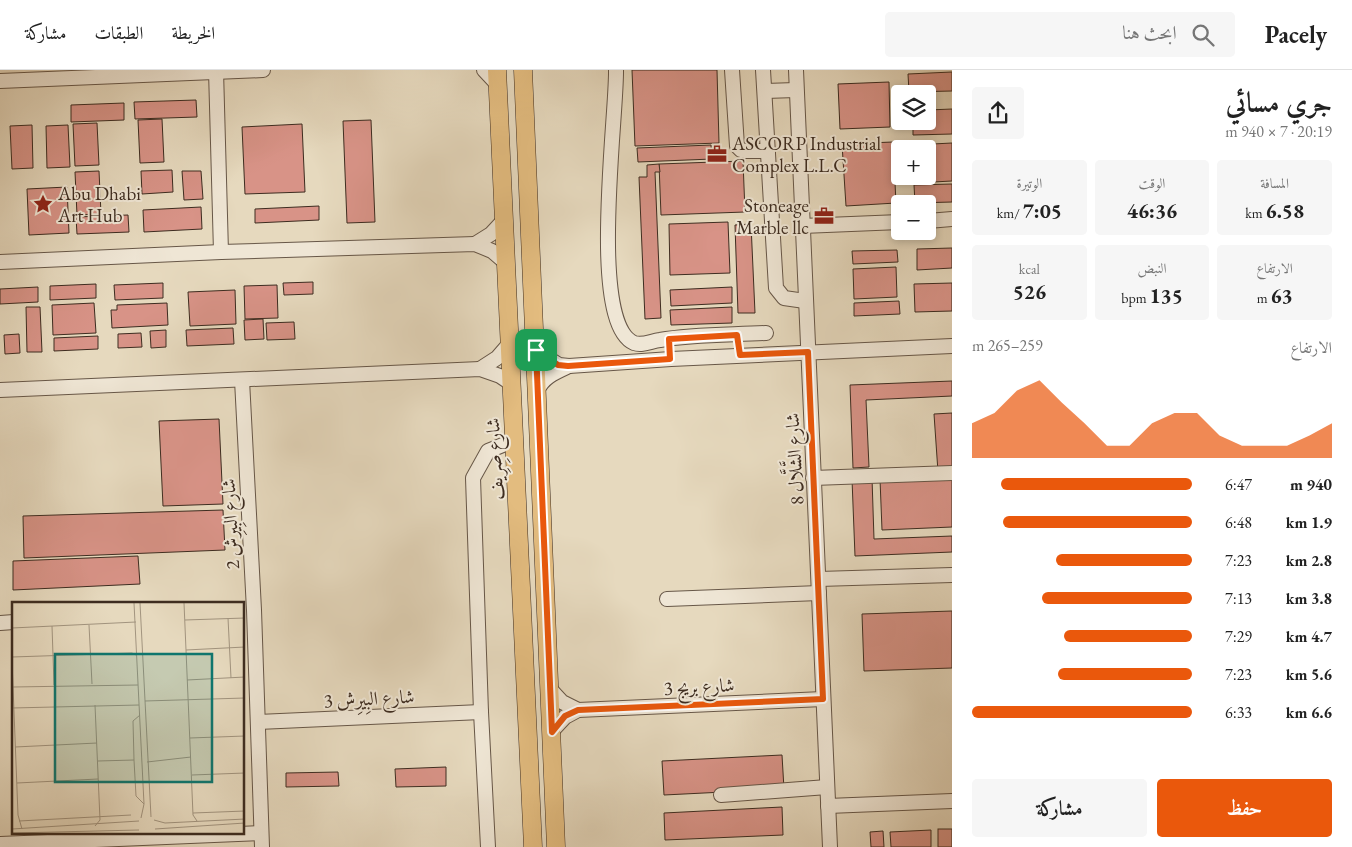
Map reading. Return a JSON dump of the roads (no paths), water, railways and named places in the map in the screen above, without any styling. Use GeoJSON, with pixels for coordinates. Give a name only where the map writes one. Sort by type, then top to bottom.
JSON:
{"type":"FeatureCollection","features":[{"type":"Feature","properties":{"kind":"main road"},"geometry":{"type":"LineString","coordinates":[[523,70],[556,847]]}},
{"type":"Feature","properties":{"kind":"main road","name":"شارع صِرِيف"},"geometry":{"type":"LineString","coordinates":[[498,78],[533,847]]}},
{"type":"Feature","properties":{"kind":"street"},"geometry":{"type":"LineString","coordinates":[[0,81],[69,74],[263,70]]}},
{"type":"Feature","properties":{"kind":"street"},"geometry":{"type":"LineString","coordinates":[[484,70],[498,78]]}},
{"type":"Feature","properties":{"kind":"street"},"geometry":{"type":"LineString","coordinates":[[616,70],[607,246],[612,302],[620,326],[630,340],[642,344],[669,339],[766,333]]}},
{"type":"Feature","properties":{"kind":"street"},"geometry":{"type":"LineString","coordinates":[[732,70],[737,146],[745,151],[768,151]]}},
{"type":"Feature","properties":{"kind":"street"},"geometry":{"type":"LineString","coordinates":[[764,70],[776,288],[784,298],[805,301]]}},
{"type":"Feature","properties":{"kind":"street","name":"شارع الشَّلَّال 8"},"geometry":{"type":"LineString","coordinates":[[796,70],[830,847]]}},
{"type":"Feature","properties":{"kind":"street"},"geometry":{"type":"LineString","coordinates":[[216,71],[221,252]]}},
{"type":"Feature","properties":{"kind":"street"},"geometry":{"type":"LineString","coordinates":[[765,91],[796,90]]}},
{"type":"Feature","properties":{"kind":"street"},"geometry":{"type":"LineString","coordinates":[[475,244],[491,234],[504,220]]}},
{"type":"Feature","properties":{"kind":"street"},"geometry":{"type":"LineString","coordinates":[[936,221],[952,220]]}},
{"type":"Feature","properties":{"kind":"street"},"geometry":{"type":"LineString","coordinates":[[802,226],[891,222]]}},
{"type":"Feature","properties":{"kind":"street"},"geometry":{"type":"LineString","coordinates":[[0,262],[221,252],[475,244],[492,251],[506,263]]}},
{"type":"Feature","properties":{"kind":"street"},"geometry":{"type":"LineString","coordinates":[[737,335],[740,355]]}},
{"type":"Feature","properties":{"kind":"street"},"geometry":{"type":"LineString","coordinates":[[669,339],[670,359]]}},
{"type":"Feature","properties":{"kind":"street"},"geometry":{"type":"LineString","coordinates":[[480,369],[497,358],[510,343]]}},
{"type":"Feature","properties":{"kind":"street"},"geometry":{"type":"LineString","coordinates":[[536,350],[558,365],[568,366],[740,355],[952,346]]}},
{"type":"Feature","properties":{"kind":"street"},"geometry":{"type":"LineString","coordinates":[[537,391],[547,378],[568,366]]}},
{"type":"Feature","properties":{"kind":"street"},"geometry":{"type":"LineString","coordinates":[[0,390],[480,369],[500,376],[512,384]]}},
{"type":"Feature","properties":{"kind":"street","name":"شارع البِيرِش 2"},"geometry":{"type":"LineString","coordinates":[[242,380],[249,611],[258,722],[262,847]]}},
{"type":"Feature","properties":{"kind":"street"},"geometry":{"type":"LineString","coordinates":[[488,847],[481,712],[473,478],[488,451],[515,440]]}},
{"type":"Feature","properties":{"kind":"street"},"geometry":{"type":"LineString","coordinates":[[813,478],[952,473]]}},
{"type":"Feature","properties":{"kind":"street"},"geometry":{"type":"LineString","coordinates":[[667,599],[952,575]]}},
{"type":"Feature","properties":{"kind":"street"},"geometry":{"type":"LineString","coordinates":[[550,688],[562,702],[578,710]]}},
{"type":"Feature","properties":{"kind":"street","name":"شارع بريج 3"},"geometry":{"type":"LineString","coordinates":[[578,710],[823,699]]}},
{"type":"Feature","properties":{"kind":"street"},"geometry":{"type":"LineString","coordinates":[[552,732],[565,716],[578,710]]}},
{"type":"Feature","properties":{"kind":"street","name":"شارع البِيرِش 3"},"geometry":{"type":"LineString","coordinates":[[258,722],[481,712]]}},
{"type":"Feature","properties":{"kind":"street"},"geometry":{"type":"LineString","coordinates":[[721,795],[827,787]]}},
{"type":"Feature","properties":{"kind":"street"},"geometry":{"type":"LineString","coordinates":[[828,806],[952,801]]}},
{"type":"Feature","properties":{"kind":"street"},"geometry":{"type":"LineString","coordinates":[[245,833],[261,833]]}},
{"type":"Feature","properties":{"kind":"street"},"geometry":{"type":"LineString","coordinates":[[0,844],[77,837],[215,834]]}},
{"type":"Feature","properties":{"kind":"place","name":"ASCORP Industrial Complex L.L.C"},"geometry":{"type":"Point","coordinates":[717,154]}},
{"type":"Feature","properties":{"kind":"place","name":"Abu Dhabi Art Hub"},"geometry":{"type":"Point","coordinates":[43,204]}},
{"type":"Feature","properties":{"kind":"place","name":"Stoneage Marble llc"},"geometry":{"type":"Point","coordinates":[824,216]}}]}
